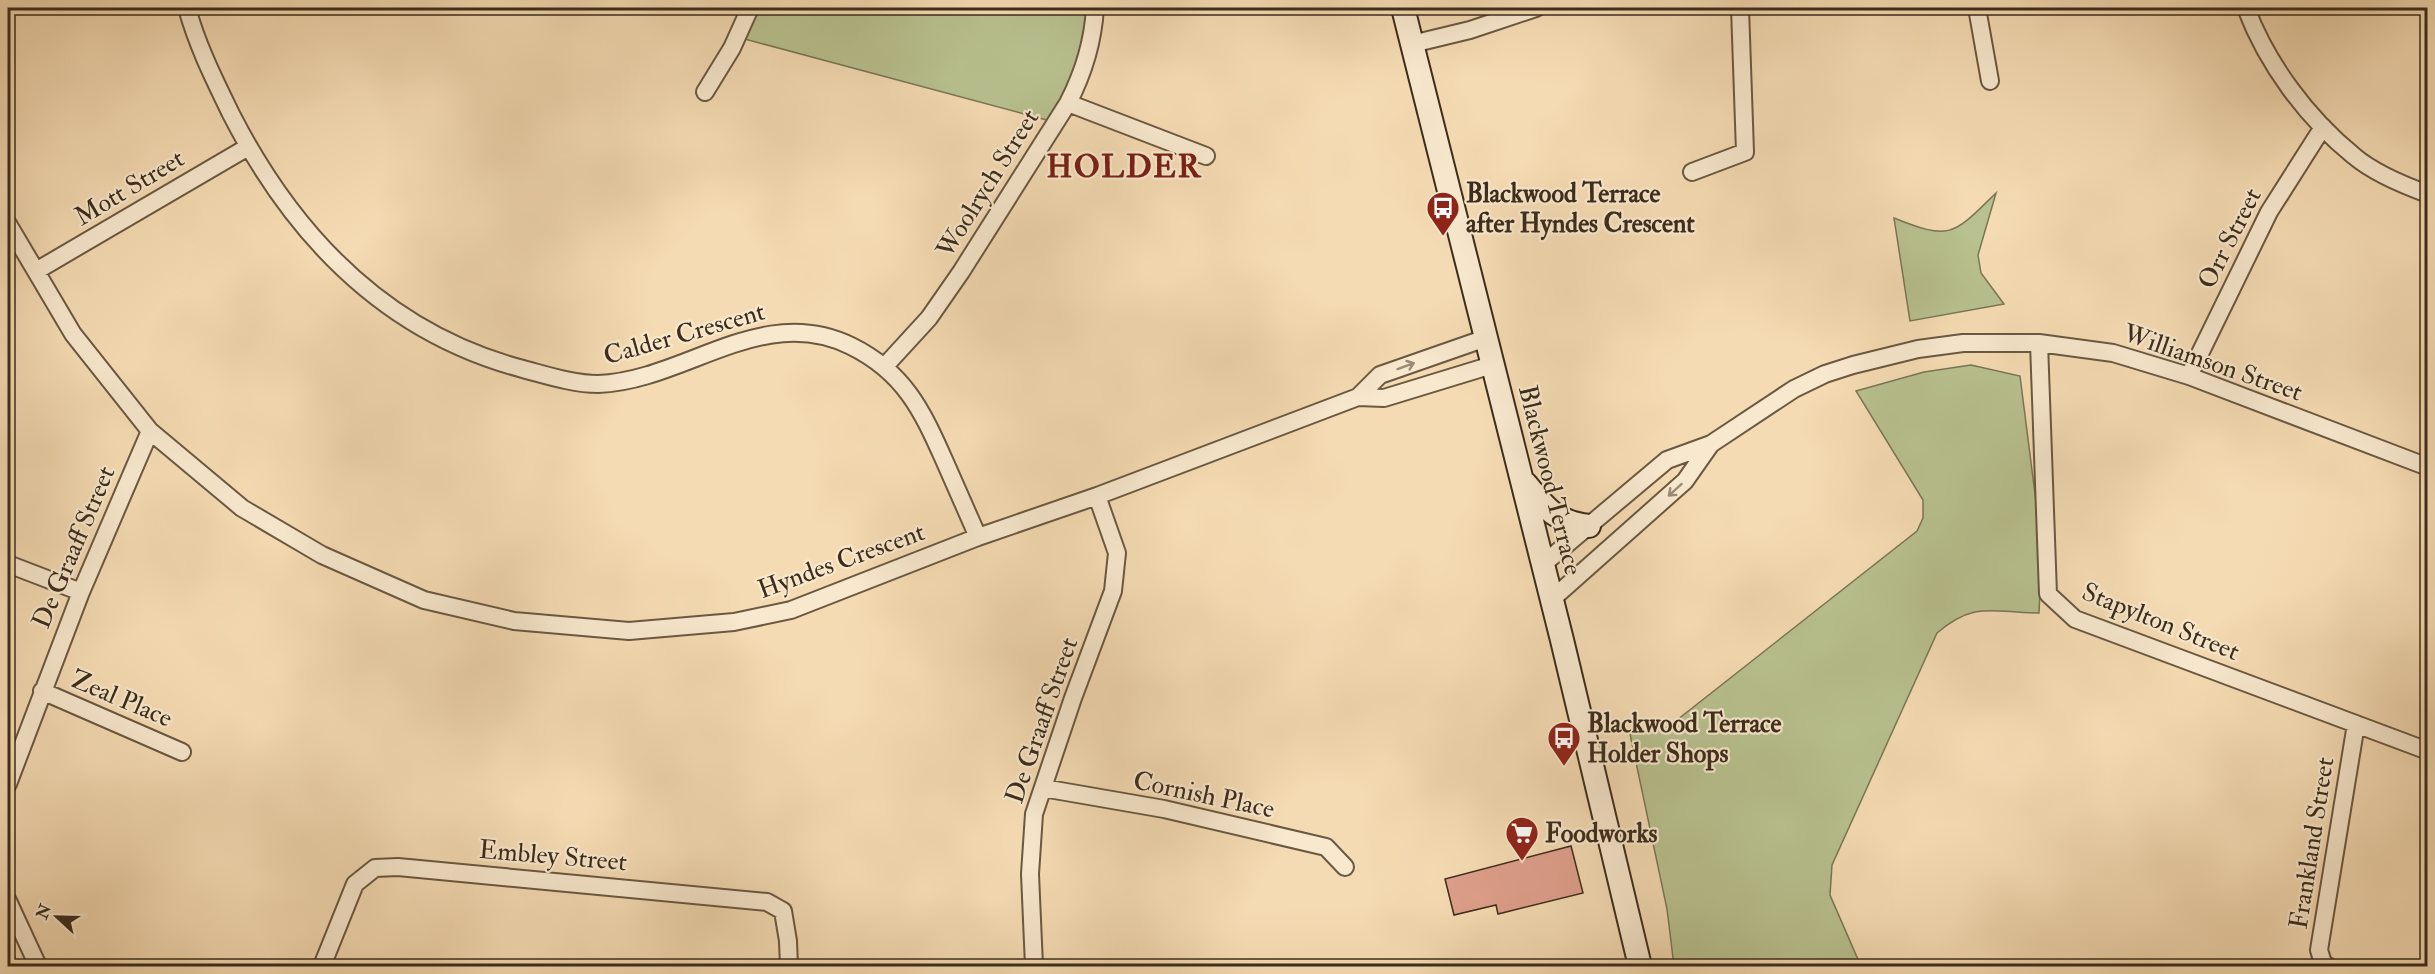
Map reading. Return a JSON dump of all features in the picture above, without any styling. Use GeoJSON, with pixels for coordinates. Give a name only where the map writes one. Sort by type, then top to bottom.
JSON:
{"type":"FeatureCollection","features":[{"type":"Feature","properties":{"kind":"street","name":"Calder Crescent"},"geometry":{"type":"LineString","coordinates":[[187,8],[206,63],[248,147],[294,216],[340,267],[371,294],[448,342],[489,359],[560,378],[597,384],[641,377],[761,335],[786,332],[811,334],[849,345],[885,366],[919,406],[978,537]]}},
{"type":"Feature","properties":{"kind":"street"},"geometry":{"type":"LineString","coordinates":[[705,92],[732,48],[750,8]]}},
{"type":"Feature","properties":{"kind":"street","name":"Woolrych Street"},"geometry":{"type":"LineString","coordinates":[[885,366],[928,318],[961,272],[1068,103],[1091,44],[1095,8]]}},
{"type":"Feature","properties":{"kind":"street","name":"Blackwood Terrace"},"geometry":{"type":"LineString","coordinates":[[1403,8],[1640,966]]}},
{"type":"Feature","properties":{"kind":"street"},"geometry":{"type":"LineString","coordinates":[[1412,44],[1470,30],[1536,8]]}},
{"type":"Feature","properties":{"kind":"street"},"geometry":{"type":"LineString","coordinates":[[1692,172],[1745,152],[1740,8]]}},
{"type":"Feature","properties":{"kind":"street"},"geometry":{"type":"LineString","coordinates":[[1977,8],[1990,81]]}},
{"type":"Feature","properties":{"kind":"street"},"geometry":{"type":"LineString","coordinates":[[2246,8],[2280,74],[2323,127],[2355,157],[2404,185],[2427,194]]}},
{"type":"Feature","properties":{"kind":"street"},"geometry":{"type":"LineString","coordinates":[[1068,103],[1206,156]]}},
{"type":"Feature","properties":{"kind":"street","name":"Orr Street"},"geometry":{"type":"LineString","coordinates":[[2189,376],[2269,212],[2323,127]]}},
{"type":"Feature","properties":{"kind":"street","name":"Mott Street"},"geometry":{"type":"LineString","coordinates":[[36,272],[248,147]]}},
{"type":"Feature","properties":{"kind":"street","name":"Hyndes Crescent"},"geometry":{"type":"LineString","coordinates":[[8,224],[73,334],[150,431],[242,508],[322,555],[424,600],[514,621],[629,631],[734,622],[791,610],[978,537],[1097,496],[1358,397],[1384,398],[1492,365]]}},
{"type":"Feature","properties":{"kind":"street","name":"Hyndes Crescent"},"geometry":{"type":"LineString","coordinates":[[1358,397],[1380,375],[1486,338]]}},
{"type":"Feature","properties":{"kind":"street","name":"Williamson Street"},"geometry":{"type":"LineString","coordinates":[[1542,564],[1667,460],[1711,444],[1794,389],[1853,364],[1918,349],[1963,343],[2039,343],[2113,352],[2189,376],[2427,467]]}},
{"type":"Feature","properties":{"kind":"street","name":"Stapylton Street"},"geometry":{"type":"LineString","coordinates":[[2039,343],[2048,594],[2075,619],[2427,751]]}},
{"type":"Feature","properties":{"kind":"street","name":"De Graaff Street"},"geometry":{"type":"LineString","coordinates":[[8,784],[81,592],[150,431]]}},
{"type":"Feature","properties":{"kind":"street","name":"Williamson Street"},"geometry":{"type":"LineString","coordinates":[[1551,600],[1685,481],[1711,444]]}},
{"type":"Feature","properties":{"kind":"street"},"geometry":{"type":"LineString","coordinates":[[1521,479],[1545,507],[1562,520],[1589,526]]}},
{"type":"Feature","properties":{"kind":"street","name":"De Graaff Street"},"geometry":{"type":"LineString","coordinates":[[1034,966],[1030,874],[1034,814],[1070,706],[1113,591],[1117,553],[1097,496]]}},
{"type":"Feature","properties":{"kind":"street"},"geometry":{"type":"LineString","coordinates":[[8,564],[81,592]]}},
{"type":"Feature","properties":{"kind":"street","name":"Zeal Place"},"geometry":{"type":"LineString","coordinates":[[42,691],[182,752]]}},
{"type":"Feature","properties":{"kind":"street","name":"Frankland Street"},"geometry":{"type":"LineString","coordinates":[[2328,966],[2323,963],[2319,950],[2356,724]]}},
{"type":"Feature","properties":{"kind":"street","name":"Cornish Place"},"geometry":{"type":"LineString","coordinates":[[1043,788],[1164,809],[1326,847],[1345,867]]}},
{"type":"Feature","properties":{"kind":"street","name":"Embley Street"},"geometry":{"type":"LineString","coordinates":[[322,966],[355,884],[375,868],[398,867],[767,902],[783,911],[789,966]]}},
{"type":"Feature","properties":{"kind":"street"},"geometry":{"type":"LineString","coordinates":[[8,901],[38,966]]}},
{"type":"Feature","properties":{"kind":"green space"},"geometry":{"type":"Polygon","coordinates":[[[754,8],[1098,8],[1058,123],[741,38],[754,8]]]}},
{"type":"Feature","properties":{"kind":"green space"},"geometry":{"type":"Polygon","coordinates":[[[1996,193],[1978,255],[1981,273],[2004,304],[1910,321],[1894,218],[1928,230],[1950,230],[1970,218],[1996,193]]]}},
{"type":"Feature","properties":{"kind":"green space"},"geometry":{"type":"Polygon","coordinates":[[[1971,365],[2020,376],[2042,549],[2039,613],[1975,612],[1963,616],[1937,633],[1832,865],[1830,895],[1860,964],[1863,966],[1674,966],[1667,909],[1630,734],[1668,727],[1917,531],[1923,518],[1923,500],[1856,391],[1924,372],[1971,365]]]}},
{"type":"Feature","properties":{"kind":"green space"},"geometry":{"type":"Polygon","coordinates":[[[8,932],[15,958],[12,966],[8,966],[8,932]]]}},
{"type":"Feature","properties":{"kind":"building"},"geometry":{"type":"Polygon","coordinates":[[[1571,846],[1583,893],[1498,914],[1496,905],[1454,915],[1445,879],[1571,846]]]}},
{"type":"Feature","properties":{"kind":"place","name":"Blackwood Terrace after Hyndes Crescent"},"geometry":{"type":"Point","coordinates":[1443,237]}},
{"type":"Feature","properties":{"kind":"place","name":"Blackwood Terrace Holder Shops"},"geometry":{"type":"Point","coordinates":[1564,767]}},
{"type":"Feature","properties":{"kind":"place","name":"Foodworks"},"geometry":{"type":"Point","coordinates":[1522,862]}},
{"type":"Feature","properties":{"kind":"district","name":"HOLDER"},"geometry":{"type":"Point","coordinates":[1124,166]}}]}
